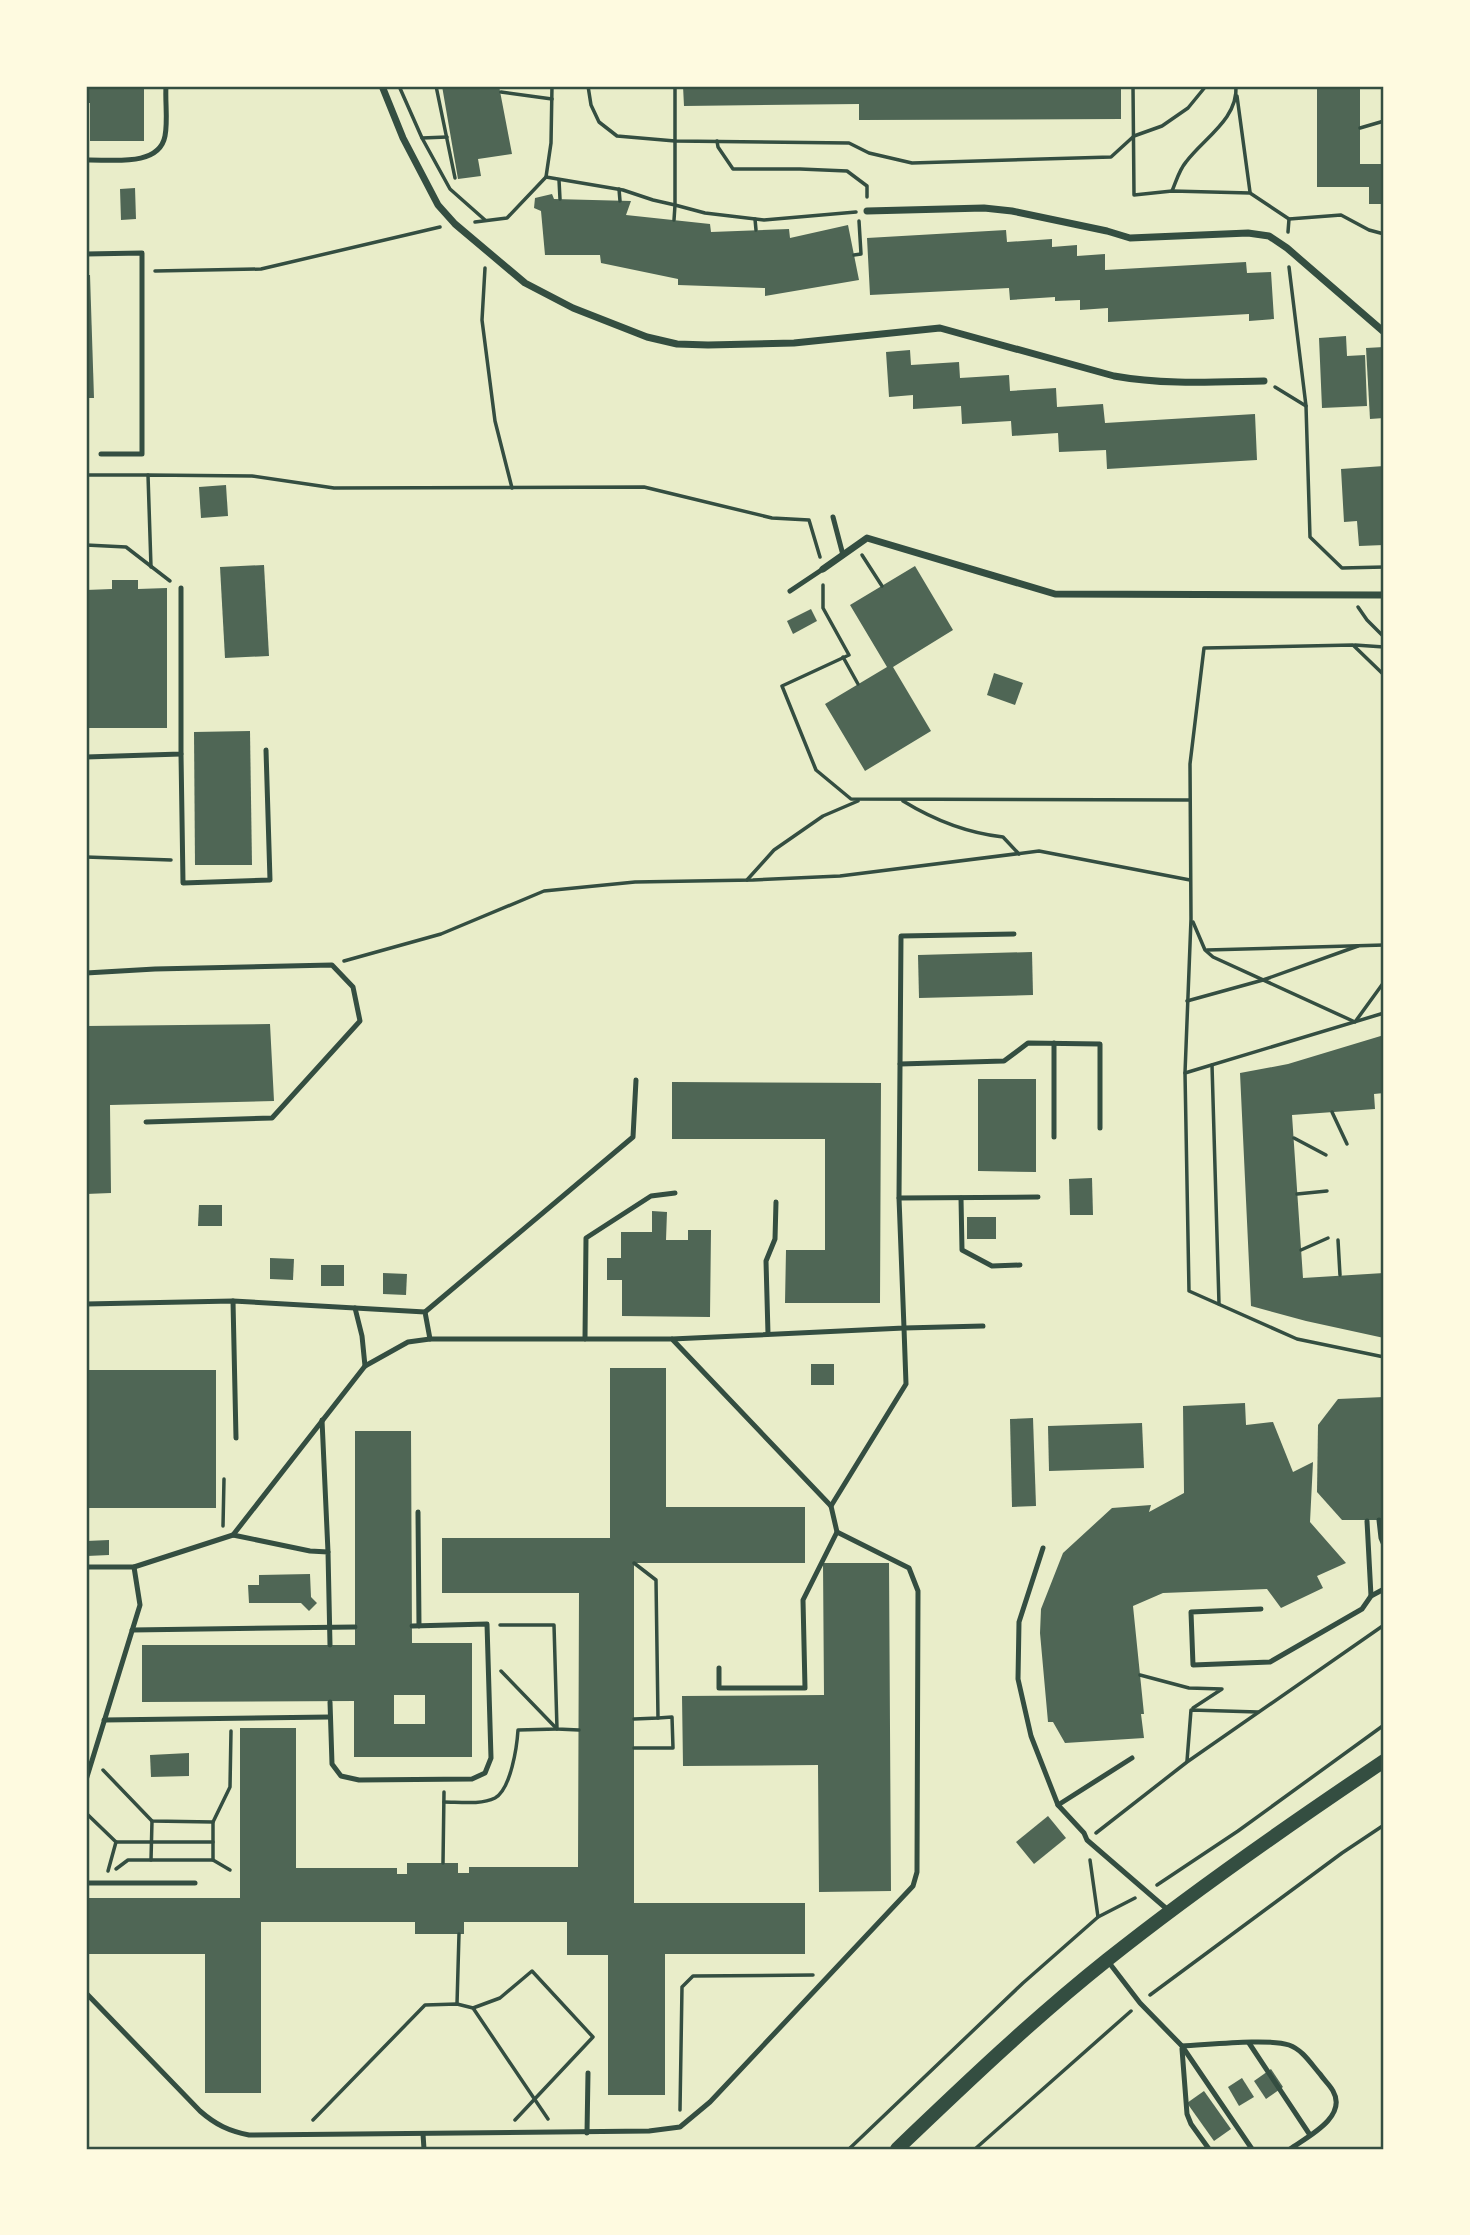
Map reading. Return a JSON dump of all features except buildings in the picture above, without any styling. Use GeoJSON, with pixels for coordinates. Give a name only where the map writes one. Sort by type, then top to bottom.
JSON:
{"type":"FeatureCollection","features":[{"type":"Feature","properties":{"kind":"main road"},"geometry":{"type":"LineString","coordinates":[[897,2149],[1039,2017],[1107,1960],[1384,1760]]}},
{"type":"Feature","properties":{"kind":"street"},"geometry":{"type":"LineString","coordinates":[[382,86],[403,138],[438,205],[455,224],[525,283],[573,308],[647,337],[677,344],[794,343],[940,328],[1140,381],[1264,381]]}},
{"type":"Feature","properties":{"kind":"street"},"geometry":{"type":"LineString","coordinates":[[867,211],[984,208],[1094,228],[1130,238],[1248,233],[1269,236],[1287,248],[1384,331]]}},
{"type":"Feature","properties":{"kind":"street"},"geometry":{"type":"LineString","coordinates":[[823,569],[867,538],[1055,594],[1384,595]]}},
{"type":"Feature","properties":{"kind":"lane"},"geometry":{"type":"LineString","coordinates":[[86,160],[132,159],[149,156],[161,148],[165,136],[166,86]]}},
{"type":"Feature","properties":{"kind":"lane"},"geometry":{"type":"LineString","coordinates":[[86,254],[142,253],[142,454],[101,454]]}},
{"type":"Feature","properties":{"kind":"lane"},"geometry":{"type":"LineString","coordinates":[[833,517],[843,555]]}},
{"type":"Feature","properties":{"kind":"lane"},"geometry":{"type":"LineString","coordinates":[[790,591],[823,569]]}},
{"type":"Feature","properties":{"kind":"lane"},"geometry":{"type":"LineString","coordinates":[[181,588],[183,883],[270,880],[266,751]]}},
{"type":"Feature","properties":{"kind":"lane"},"geometry":{"type":"LineString","coordinates":[[86,757],[181,754]]}},
{"type":"Feature","properties":{"kind":"lane"},"geometry":{"type":"LineString","coordinates":[[831,1506],[906,1384],[899,1198],[901,936],[1014,934]]}},
{"type":"Feature","properties":{"kind":"lane"},"geometry":{"type":"LineString","coordinates":[[86,973],[332,965],[353,988],[360,1021],[272,1118],[146,1122]]}},
{"type":"Feature","properties":{"kind":"lane"},"geometry":{"type":"LineString","coordinates":[[900,1064],[1004,1061],[1028,1043],[1100,1044],[1100,1128]]}},
{"type":"Feature","properties":{"kind":"lane"},"geometry":{"type":"LineString","coordinates":[[1054,1043],[1054,1137]]}},
{"type":"Feature","properties":{"kind":"lane"},"geometry":{"type":"LineString","coordinates":[[86,1304],[233,1301],[425,1311],[633,1137],[636,1080]]}},
{"type":"Feature","properties":{"kind":"lane"},"geometry":{"type":"LineString","coordinates":[[585,1339],[586,1238],[651,1196],[676,1193]]}},
{"type":"Feature","properties":{"kind":"lane"},"geometry":{"type":"LineString","coordinates":[[899,1198],[1038,1198]]}},
{"type":"Feature","properties":{"kind":"lane"},"geometry":{"type":"LineString","coordinates":[[961,1198],[962,1250],[992,1266],[1020,1265]]}},
{"type":"Feature","properties":{"kind":"lane"},"geometry":{"type":"LineString","coordinates":[[768,1334],[765,1261],[775,1240],[776,1202]]}},
{"type":"Feature","properties":{"kind":"lane"},"geometry":{"type":"LineString","coordinates":[[233,1301],[236,1438]]}},
{"type":"Feature","properties":{"kind":"lane"},"geometry":{"type":"LineString","coordinates":[[355,1308],[362,1336],[365,1366]]}},
{"type":"Feature","properties":{"kind":"lane"},"geometry":{"type":"LineString","coordinates":[[425,1311],[430,1339]]}},
{"type":"Feature","properties":{"kind":"lane"},"geometry":{"type":"LineString","coordinates":[[233,1535],[365,1366],[408,1342],[430,1339],[672,1339],[983,1326]]}},
{"type":"Feature","properties":{"kind":"lane"},"geometry":{"type":"LineString","coordinates":[[672,1339],[831,1506],[837,1532],[803,1600],[805,1688],[719,1688],[719,1668]]}},
{"type":"Feature","properties":{"kind":"lane"},"geometry":{"type":"LineString","coordinates":[[322,1420],[330,1645]]}},
{"type":"Feature","properties":{"kind":"lane"},"geometry":{"type":"LineString","coordinates":[[330,1702],[332,1765],[341,1776],[359,1780],[444,1780],[472,1779],[485,1773],[491,1758],[487,1625],[415,1626],[418,1512]]}},
{"type":"Feature","properties":{"kind":"lane"},"geometry":{"type":"LineString","coordinates":[[1379,1520],[1384,1545]]}},
{"type":"Feature","properties":{"kind":"lane"},"geometry":{"type":"LineString","coordinates":[[1367,1521],[1371,1596]]}},
{"type":"Feature","properties":{"kind":"lane"},"geometry":{"type":"LineString","coordinates":[[86,1993],[200,2112],[229,2131],[249,2135],[587,2133],[649,2132],[680,2127],[710,2102],[832,1975],[913,1886],[917,1872],[918,1591],[909,1568],[837,1532]]}},
{"type":"Feature","properties":{"kind":"lane"},"geometry":{"type":"LineString","coordinates":[[86,1567],[134,1567],[233,1535],[310,1552],[328,1552]]}},
{"type":"Feature","properties":{"kind":"lane"},"geometry":{"type":"LineString","coordinates":[[1043,1548],[1019,1622],[1018,1679],[1031,1736],[1058,1805],[1084,1833],[1087,1840],[1171,1912]]}},
{"type":"Feature","properties":{"kind":"lane"},"geometry":{"type":"LineString","coordinates":[[86,1780],[140,1605],[134,1567]]}},
{"type":"Feature","properties":{"kind":"lane"},"geometry":{"type":"LineString","coordinates":[[1261,1609],[1191,1612],[1193,1665],[1270,1662],[1362,1609],[1371,1596],[1384,1588]]}},
{"type":"Feature","properties":{"kind":"lane"},"geometry":{"type":"LineString","coordinates":[[132,1630],[355,1627]]}},
{"type":"Feature","properties":{"kind":"lane"},"geometry":{"type":"LineString","coordinates":[[104,1720],[330,1717]]}},
{"type":"Feature","properties":{"kind":"lane"},"geometry":{"type":"LineString","coordinates":[[1058,1805],[1132,1758]]}},
{"type":"Feature","properties":{"kind":"lane"},"geometry":{"type":"LineString","coordinates":[[86,1883],[195,1883]]}},
{"type":"Feature","properties":{"kind":"lane"},"geometry":{"type":"LineString","coordinates":[[1107,1960],[1140,2003],[1182,2046],[1252,2149]]}},
{"type":"Feature","properties":{"kind":"lane"},"geometry":{"type":"LineString","coordinates":[[1182,2046],[1249,2043],[1289,2045],[1302,2052],[1337,2100],[1335,2111],[1329,2120],[1290,2149]]}},
{"type":"Feature","properties":{"kind":"lane"},"geometry":{"type":"LineString","coordinates":[[1249,2043],[1310,2134]]}},
{"type":"Feature","properties":{"kind":"lane"},"geometry":{"type":"LineString","coordinates":[[1182,2046],[1188,2114],[1191,2124],[1209,2149]]}},
{"type":"Feature","properties":{"kind":"lane"},"geometry":{"type":"LineString","coordinates":[[587,2133],[588,2073]]}},
{"type":"Feature","properties":{"kind":"lane"},"geometry":{"type":"LineString","coordinates":[[423,2134],[424,2149]]}},
{"type":"Feature","properties":{"kind":"path"},"geometry":{"type":"LineString","coordinates":[[399,86],[422,138],[450,189],[485,220]]}},
{"type":"Feature","properties":{"kind":"path"},"geometry":{"type":"LineString","coordinates":[[436,86],[455,178]]}},
{"type":"Feature","properties":{"kind":"path"},"geometry":{"type":"LineString","coordinates":[[507,218],[546,177],[551,143],[552,86]]}},
{"type":"Feature","properties":{"kind":"path"},"geometry":{"type":"LineString","coordinates":[[588,86],[591,105],[599,122],[607,131],[617,136],[675,141],[849,143],[869,153],[912,163],[1111,157],[1134,136],[1162,126],[1188,108],[1206,86]]}},
{"type":"Feature","properties":{"kind":"path"},"geometry":{"type":"LineString","coordinates":[[674,220],[675,86]]}},
{"type":"Feature","properties":{"kind":"path"},"geometry":{"type":"LineString","coordinates":[[1133,86],[1134,195],[1172,191],[1250,193],[1289,219],[1341,215],[1369,230],[1384,234]]}},
{"type":"Feature","properties":{"kind":"path"},"geometry":{"type":"LineString","coordinates":[[1236,86],[1250,193]]}},
{"type":"Feature","properties":{"kind":"path"},"geometry":{"type":"LineString","coordinates":[[501,92],[552,99]]}},
{"type":"Feature","properties":{"kind":"path"},"geometry":{"type":"LineString","coordinates":[[1172,191],[1183,164],[1200,145],[1218,131],[1236,94]]}},
{"type":"Feature","properties":{"kind":"path"},"geometry":{"type":"LineString","coordinates":[[1360,128],[1384,121]]}},
{"type":"Feature","properties":{"kind":"path"},"geometry":{"type":"LineString","coordinates":[[422,138],[447,136]]}},
{"type":"Feature","properties":{"kind":"path"},"geometry":{"type":"LineString","coordinates":[[716,141],[733,169],[847,171],[867,188]]}},
{"type":"Feature","properties":{"kind":"path"},"geometry":{"type":"LineString","coordinates":[[546,177],[619,189],[705,213],[755,219],[858,212],[861,254],[854,255]]}},
{"type":"Feature","properties":{"kind":"path"},"geometry":{"type":"LineString","coordinates":[[559,179],[560,199]]}},
{"type":"Feature","properties":{"kind":"path"},"geometry":{"type":"LineString","coordinates":[[619,189],[620,201]]}},
{"type":"Feature","properties":{"kind":"path"},"geometry":{"type":"LineString","coordinates":[[755,219],[756,230]]}},
{"type":"Feature","properties":{"kind":"path"},"geometry":{"type":"LineString","coordinates":[[1289,219],[1287,248],[1306,406],[1310,537],[1342,568],[1384,567]]}},
{"type":"Feature","properties":{"kind":"path"},"geometry":{"type":"LineString","coordinates":[[142,271],[261,269],[440,227]]}},
{"type":"Feature","properties":{"kind":"path"},"geometry":{"type":"LineString","coordinates":[[486,251],[482,320],[495,421],[512,488]]}},
{"type":"Feature","properties":{"kind":"path"},"geometry":{"type":"LineString","coordinates":[[1264,381],[1306,406]]}},
{"type":"Feature","properties":{"kind":"path"},"geometry":{"type":"LineString","coordinates":[[86,475],[252,476],[334,488],[644,487],[772,518],[809,520],[823,569],[823,608],[849,654],[782,686],[816,770],[851,799],[1189,800]]}},
{"type":"Feature","properties":{"kind":"path"},"geometry":{"type":"LineString","coordinates":[[148,475],[151,567]]}},
{"type":"Feature","properties":{"kind":"path"},"geometry":{"type":"LineString","coordinates":[[86,545],[126,547],[181,588]]}},
{"type":"Feature","properties":{"kind":"path"},"geometry":{"type":"LineString","coordinates":[[856,546],[882,586]]}},
{"type":"Feature","properties":{"kind":"path"},"geometry":{"type":"LineString","coordinates":[[1353,645],[1384,675]]}},
{"type":"Feature","properties":{"kind":"path"},"geometry":{"type":"LineString","coordinates":[[1384,647],[1353,645],[1204,649],[1190,764],[1191,919],[1185,1073],[1189,1291],[1297,1339],[1384,1357]]}},
{"type":"Feature","properties":{"kind":"path"},"geometry":{"type":"LineString","coordinates":[[844,657],[858,684]]}},
{"type":"Feature","properties":{"kind":"path"},"geometry":{"type":"LineString","coordinates":[[747,880],[774,850],[823,816],[858,800]]}},
{"type":"Feature","properties":{"kind":"path"},"geometry":{"type":"LineString","coordinates":[[902,800],[929,817],[982,835],[1003,837],[1019,854]]}},
{"type":"Feature","properties":{"kind":"path"},"geometry":{"type":"LineString","coordinates":[[332,965],[442,934],[544,891],[635,882],[840,876],[1039,851],[1190,880]]}},
{"type":"Feature","properties":{"kind":"path"},"geometry":{"type":"LineString","coordinates":[[86,857],[183,860]]}},
{"type":"Feature","properties":{"kind":"path"},"geometry":{"type":"LineString","coordinates":[[1191,919],[1205,950],[1213,957],[1355,1022]]}},
{"type":"Feature","properties":{"kind":"path"},"geometry":{"type":"LineString","coordinates":[[1187,1001],[1263,980],[1358,946]]}},
{"type":"Feature","properties":{"kind":"path"},"geometry":{"type":"LineString","coordinates":[[1205,950],[1384,946]]}},
{"type":"Feature","properties":{"kind":"path"},"geometry":{"type":"LineString","coordinates":[[1355,1022],[1384,982]]}},
{"type":"Feature","properties":{"kind":"path"},"geometry":{"type":"LineString","coordinates":[[1185,1073],[1384,1013]]}},
{"type":"Feature","properties":{"kind":"path"},"geometry":{"type":"LineString","coordinates":[[1212,1065],[1219,1304]]}},
{"type":"Feature","properties":{"kind":"path"},"geometry":{"type":"LineString","coordinates":[[1332,1112],[1348,1144]]}},
{"type":"Feature","properties":{"kind":"path"},"geometry":{"type":"LineString","coordinates":[[1294,1138],[1326,1156]]}},
{"type":"Feature","properties":{"kind":"path"},"geometry":{"type":"LineString","coordinates":[[1297,1194],[1327,1192]]}},
{"type":"Feature","properties":{"kind":"path"},"geometry":{"type":"LineString","coordinates":[[1301,1250],[1328,1238]]}},
{"type":"Feature","properties":{"kind":"path"},"geometry":{"type":"LineString","coordinates":[[1338,1240],[1340,1275]]}},
{"type":"Feature","properties":{"kind":"path"},"geometry":{"type":"LineString","coordinates":[[224,1479],[224,1518]]}},
{"type":"Feature","properties":{"kind":"path"},"geometry":{"type":"LineString","coordinates":[[635,1563],[656,1580],[658,1718]]}},
{"type":"Feature","properties":{"kind":"path"},"geometry":{"type":"LineString","coordinates":[[487,1625],[554,1625],[556,1729]]}},
{"type":"Feature","properties":{"kind":"path"},"geometry":{"type":"LineString","coordinates":[[1098,1917],[1087,1840],[1187,1762],[1384,1625]]}},
{"type":"Feature","properties":{"kind":"path"},"geometry":{"type":"LineString","coordinates":[[489,1659],[556,1729]]}},
{"type":"Feature","properties":{"kind":"path"},"geometry":{"type":"LineString","coordinates":[[1140,1675],[1189,1688],[1222,1689],[1191,1710]]}},
{"type":"Feature","properties":{"kind":"path"},"geometry":{"type":"LineString","coordinates":[[1191,1710],[1260,1712]]}},
{"type":"Feature","properties":{"kind":"path"},"geometry":{"type":"LineString","coordinates":[[1187,1762],[1191,1710]]}},
{"type":"Feature","properties":{"kind":"path"},"geometry":{"type":"LineString","coordinates":[[634,1719],[672,1717],[673,1748],[635,1748]]}},
{"type":"Feature","properties":{"kind":"path"},"geometry":{"type":"LineString","coordinates":[[213,1860],[213,1822],[230,1787],[231,1718]]}},
{"type":"Feature","properties":{"kind":"path"},"geometry":{"type":"LineString","coordinates":[[849,2149],[1004,2001],[1098,1917],[1147,1892],[1238,1831],[1384,1725]]}},
{"type":"Feature","properties":{"kind":"path"},"geometry":{"type":"LineString","coordinates":[[444,1802],[476,1802],[496,1797],[506,1785],[517,1747],[518,1730],[579,1730]]}},
{"type":"Feature","properties":{"kind":"path"},"geometry":{"type":"LineString","coordinates":[[92,1758],[152,1821],[213,1822]]}},
{"type":"Feature","properties":{"kind":"path"},"geometry":{"type":"LineString","coordinates":[[443,1863],[444,1780]]}},
{"type":"Feature","properties":{"kind":"path"},"geometry":{"type":"LineString","coordinates":[[86,1812],[116,1842],[213,1842]]}},
{"type":"Feature","properties":{"kind":"path"},"geometry":{"type":"LineString","coordinates":[[151,1860],[152,1821]]}},
{"type":"Feature","properties":{"kind":"path"},"geometry":{"type":"LineString","coordinates":[[975,2149],[1140,2003],[1342,1853],[1384,1825]]}},
{"type":"Feature","properties":{"kind":"path"},"geometry":{"type":"LineString","coordinates":[[116,1842],[106,1876],[128,1860],[213,1860],[230,1870]]}},
{"type":"Feature","properties":{"kind":"path"},"geometry":{"type":"LineString","coordinates":[[457,2004],[459,1934]]}},
{"type":"Feature","properties":{"kind":"path"},"geometry":{"type":"LineString","coordinates":[[300,2134],[425,2006],[457,2004],[473,2008],[500,1998],[532,1971],[593,2038],[501,2133]]}},
{"type":"Feature","properties":{"kind":"path"},"geometry":{"type":"LineString","coordinates":[[680,2127],[682,1987],[692,1976],[832,1975]]}},
{"type":"Feature","properties":{"kind":"path"},"geometry":{"type":"LineString","coordinates":[[473,2008],[558,2133]]}}]}
